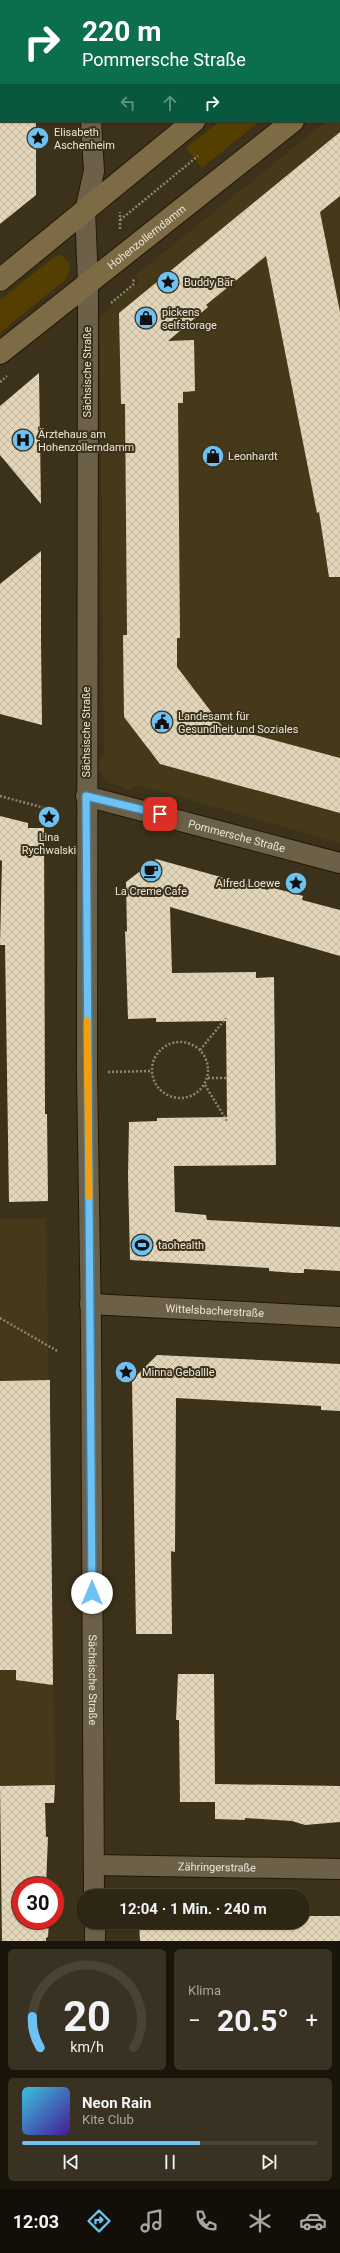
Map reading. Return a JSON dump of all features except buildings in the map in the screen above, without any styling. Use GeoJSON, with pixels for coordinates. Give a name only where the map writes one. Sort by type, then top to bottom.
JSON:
{"type":"FeatureCollection","features":[{"type":"Feature","properties":{"kind":"main road"},"geometry":{"type":"LineString","coordinates":[[0,280],[193,122]]}},
{"type":"Feature","properties":{"kind":"main road","name":"Hohenzollerndamm"},"geometry":{"type":"LineString","coordinates":[[0,353],[88,282],[119,260],[293,122]]}},
{"type":"Feature","properties":{"kind":"street","name":"Sächsische Straße"},"geometry":{"type":"LineString","coordinates":[[91,122],[94,171],[85,211],[88,282],[86,796],[87,1073],[94,1889]]}},
{"type":"Feature","properties":{"kind":"street","name":"Pommersche Straße"},"geometry":{"type":"LineString","coordinates":[[86,796],[340,863]]}},
{"type":"Feature","properties":{"kind":"street","name":"Wittelsbacherstraße"},"geometry":{"type":"LineString","coordinates":[[90,1304],[340,1317]]}},
{"type":"Feature","properties":{"kind":"street","name":"Zähringerstraße"},"geometry":{"type":"LineString","coordinates":[[94,1865],[340,1869]]}},
{"type":"Feature","properties":{"kind":"street"},"geometry":{"type":"LineString","coordinates":[[95,1929],[95,1941]]}},
{"type":"Feature","properties":{"kind":"path"},"geometry":{"type":"LineString","coordinates":[[120,220],[198,156]]}},
{"type":"Feature","properties":{"kind":"path"},"geometry":{"type":"LineString","coordinates":[[120,208],[120,233]]}},
{"type":"Feature","properties":{"kind":"path"},"geometry":{"type":"LineString","coordinates":[[0,796],[56,811]]}},
{"type":"Feature","properties":{"kind":"path"},"geometry":{"type":"LineString","coordinates":[[200,1050],[226,1018]]}},
{"type":"Feature","properties":{"kind":"path"},"geometry":{"type":"LineString","coordinates":[[187,1042],[200,1050],[208,1063],[208,1078],[205,1084],[195,1095],[188,1098],[173,1098],[160,1091],[155,1085],[151,1071],[155,1056],[172,1043],[187,1042]]}},
{"type":"Feature","properties":{"kind":"path"},"geometry":{"type":"LineString","coordinates":[[87,1073],[151,1071]]}},
{"type":"Feature","properties":{"kind":"path"},"geometry":{"type":"LineString","coordinates":[[208,1078],[227,1078]]}},
{"type":"Feature","properties":{"kind":"path"},"geometry":{"type":"LineString","coordinates":[[205,1084],[227,1121]]}},
{"type":"Feature","properties":{"kind":"path"},"geometry":{"type":"LineString","coordinates":[[0,1318],[59,1352]]}},
{"type":"Feature","properties":{"kind":"shaded area"},"geometry":{"type":"Polygon","coordinates":[[[219,122],[259,122],[202,168],[186,148],[219,122]]]}},
{"type":"Feature","properties":{"kind":"shaded area"},"geometry":{"type":"Polygon","coordinates":[[[325,122],[340,122],[340,843],[139,785],[129,790],[109,783],[99,771],[98,762],[104,755],[100,344],[96,339],[96,322],[99,317],[139,282],[135,276],[325,122]]]}},
{"type":"Feature","properties":{"kind":"shaded area"},"geometry":{"type":"Polygon","coordinates":[[[60,255],[67,260],[70,266],[69,273],[65,280],[0,333],[0,300],[54,257],[60,255]]]}},
{"type":"Feature","properties":{"kind":"shaded area"},"geometry":{"type":"Polygon","coordinates":[[[46,1218],[55,1785],[0,1786],[0,1219],[46,1218]]]}},
{"type":"Feature","properties":{"kind":"slow traffic"},"geometry":{"type":"LineString","coordinates":[[87,1021],[89,1196]]}},
{"type":"Feature","properties":{"kind":"place","name":"Elisabeth Aschenheim"},"geometry":{"type":"Point","coordinates":[38,138]}},
{"type":"Feature","properties":{"kind":"place","name":"Buddy Bär"},"geometry":{"type":"Point","coordinates":[168,282]}},
{"type":"Feature","properties":{"kind":"place","name":"pickens selfstorage"},"geometry":{"type":"Point","coordinates":[146,318]}},
{"type":"Feature","properties":{"kind":"place","name":"Ärztehaus am Hohenzollerndamm"},"geometry":{"type":"Point","coordinates":[23,440]}},
{"type":"Feature","properties":{"kind":"place","name":"Leonhardt"},"geometry":{"type":"Point","coordinates":[213,456]}},
{"type":"Feature","properties":{"kind":"place","name":"Landesamt für Gesundheit und Soziales"},"geometry":{"type":"Point","coordinates":[162,722]}},
{"type":"Feature","properties":{"kind":"place","name":"Lina Rychwalski"},"geometry":{"type":"Point","coordinates":[49,817]}},
{"type":"Feature","properties":{"kind":"place","name":"La Creme Cafe"},"geometry":{"type":"Point","coordinates":[151,871]}},
{"type":"Feature","properties":{"kind":"place","name":"Alfred Loewe"},"geometry":{"type":"Point","coordinates":[296,883]}},
{"type":"Feature","properties":{"kind":"place","name":"taohealth"},"geometry":{"type":"Point","coordinates":[142,1245]}},
{"type":"Feature","properties":{"kind":"place","name":"Minna Geballle"},"geometry":{"type":"Point","coordinates":[126,1372]}},
{"type":"Feature","properties":{"kind":"route"},"geometry":{"type":"LineString","coordinates":[[92,1593],[86,796],[160,814]]}}]}
